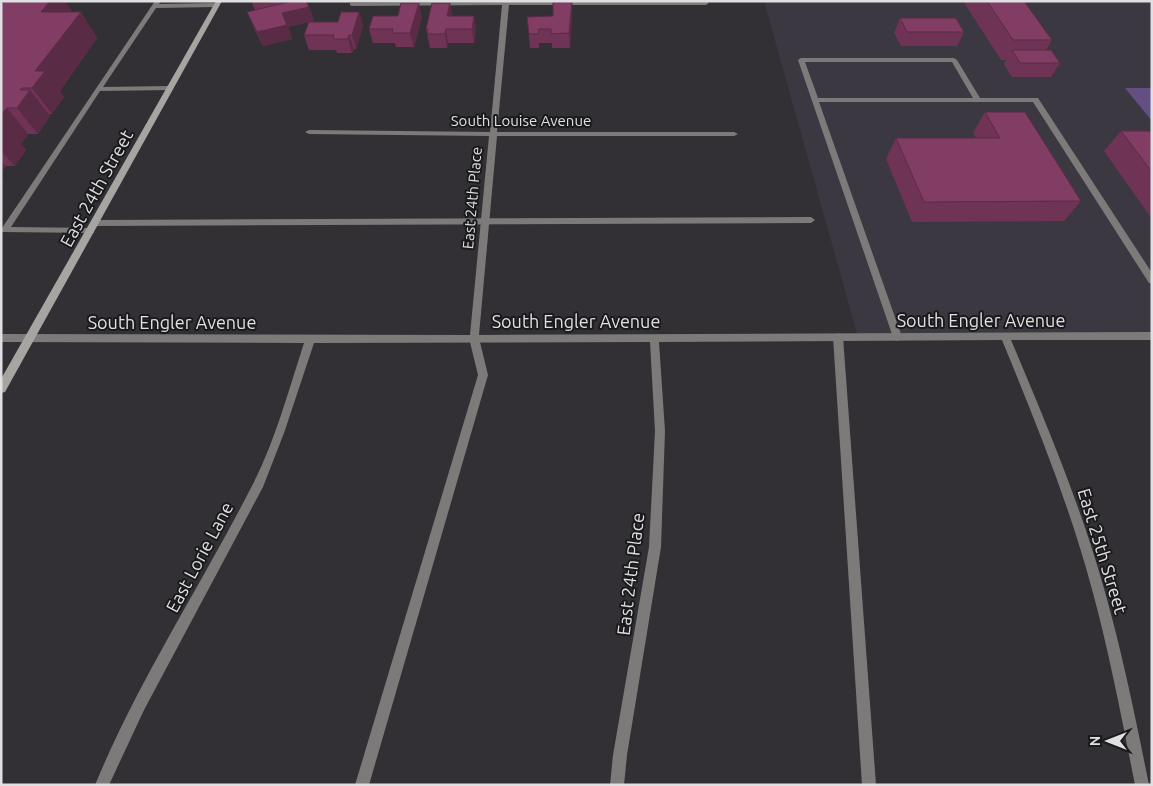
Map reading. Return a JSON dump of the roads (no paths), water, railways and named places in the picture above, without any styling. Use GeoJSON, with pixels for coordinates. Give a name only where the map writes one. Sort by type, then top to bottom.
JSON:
{"type":"FeatureCollection","features":[{"type":"Feature","properties":{"kind":"main road","name":"East 24th Street"},"geometry":{"type":"LineString","coordinates":[[1,389],[218,3]]}},
{"type":"Feature","properties":{"kind":"street"},"geometry":{"type":"LineString","coordinates":[[218,3],[157,4],[98,89],[5,230],[93,227],[485,222],[811,220]]}},
{"type":"Feature","properties":{"kind":"street","name":"East 24th Place"},"geometry":{"type":"LineString","coordinates":[[362,785],[483,374],[474,338],[506,3]]}},
{"type":"Feature","properties":{"kind":"street"},"geometry":{"type":"LineString","coordinates":[[352,4],[706,3]]}},
{"type":"Feature","properties":{"kind":"street"},"geometry":{"type":"LineString","coordinates":[[897,336],[801,60],[954,60],[978,100]]}},
{"type":"Feature","properties":{"kind":"street"},"geometry":{"type":"LineString","coordinates":[[98,89],[170,88]]}},
{"type":"Feature","properties":{"kind":"street"},"geometry":{"type":"LineString","coordinates":[[815,100],[1035,100],[1152,281]]}},
{"type":"Feature","properties":{"kind":"street","name":"South Louise Avenue"},"geometry":{"type":"LineString","coordinates":[[309,132],[734,134]]}},
{"type":"Feature","properties":{"kind":"street","name":"East 24th Place"},"geometry":{"type":"LineString","coordinates":[[617,785],[655,547],[660,431],[654,336]]}},
{"type":"Feature","properties":{"kind":"street","name":"South Engler Avenue"},"geometry":{"type":"LineString","coordinates":[[1,338],[310,339],[654,336],[1152,336]]}},
{"type":"Feature","properties":{"kind":"street"},"geometry":{"type":"LineString","coordinates":[[838,336],[869,785]]}},
{"type":"Feature","properties":{"kind":"street","name":"East 25th Street"},"geometry":{"type":"LineString","coordinates":[[1004,336],[1048,441],[1073,509],[1118,663],[1142,785]]}},
{"type":"Feature","properties":{"kind":"street","name":"East Lorie Lane"},"geometry":{"type":"LineString","coordinates":[[102,785],[139,705],[259,483],[279,434],[310,339]]}}]}
